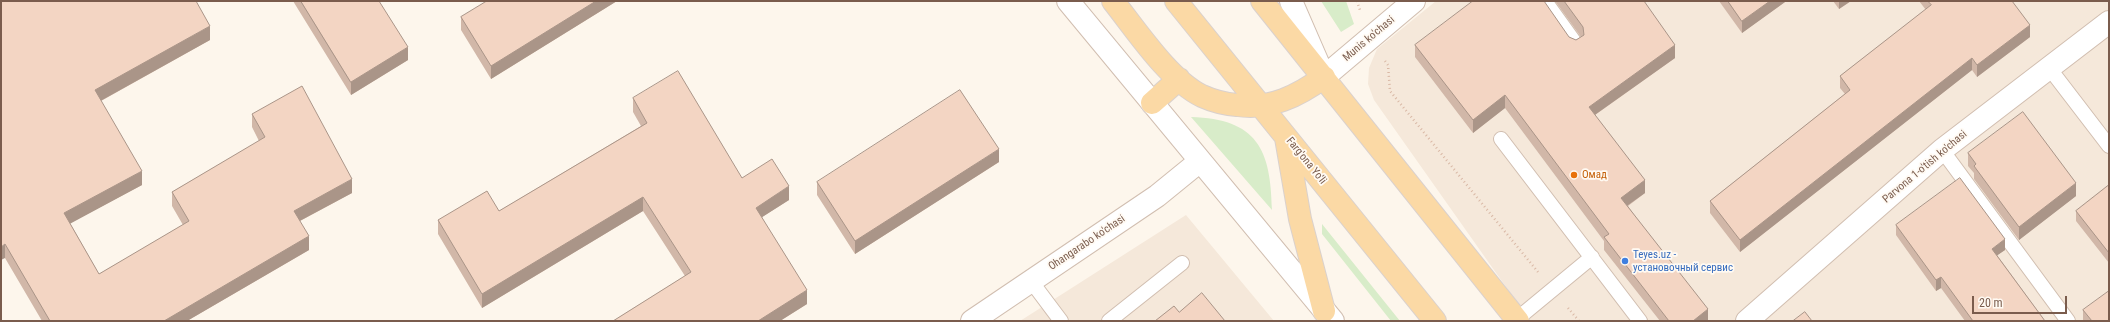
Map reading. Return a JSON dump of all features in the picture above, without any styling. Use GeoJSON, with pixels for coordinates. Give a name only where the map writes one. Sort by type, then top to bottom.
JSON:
{"type":"FeatureCollection","features":[{"type":"Feature","properties":{"kind":"main road"},"geometry":{"type":"LineString","coordinates":[[1113,1],[1160,60],[1179,79],[1200,95],[1213,101],[1244,106],[1261,106],[1293,96],[1307,89],[1324,77]]}},
{"type":"Feature","properties":{"kind":"main road","name":"Farg'ona Yo'li"},"geometry":{"type":"LineString","coordinates":[[1176,1],[1435,321]]}},
{"type":"Feature","properties":{"kind":"main road"},"geometry":{"type":"LineString","coordinates":[[1262,1],[1517,320]]}},
{"type":"Feature","properties":{"kind":"main road"},"geometry":{"type":"LineString","coordinates":[[1152,103],[1179,79]]}},
{"type":"Feature","properties":{"kind":"main road"},"geometry":{"type":"LineString","coordinates":[[1286,137],[1300,219],[1328,316]]}},
{"type":"Feature","properties":{"kind":"street"},"geometry":{"type":"LineString","coordinates":[[1068,1],[1328,316]]}},
{"type":"Feature","properties":{"kind":"street"},"geometry":{"type":"LineString","coordinates":[[1291,1],[1324,77]]}},
{"type":"Feature","properties":{"kind":"street","name":"Munis ko'chasi"},"geometry":{"type":"LineString","coordinates":[[1324,77],[1414,1]]}},
{"type":"Feature","properties":{"kind":"street","name":"Parvona 1-o'tish ko'chasi"},"geometry":{"type":"LineString","coordinates":[[1747,321],[1942,150],[2050,69],[2109,22]]}},
{"type":"Feature","properties":{"kind":"street","name":"Ohangarabo ko'chasi"},"geometry":{"type":"LineString","coordinates":[[972,321],[1157,196],[1200,161]]}},
{"type":"Feature","properties":{"kind":"lane"},"geometry":{"type":"LineString","coordinates":[[1545,1],[1576,44]]}},
{"type":"Feature","properties":{"kind":"lane"},"geometry":{"type":"LineString","coordinates":[[2050,69],[2109,146]]}},
{"type":"Feature","properties":{"kind":"lane"},"geometry":{"type":"LineString","coordinates":[[1501,139],[1640,321]]}},
{"type":"Feature","properties":{"kind":"lane"},"geometry":{"type":"LineString","coordinates":[[1942,150],[2068,321]]}},
{"type":"Feature","properties":{"kind":"lane"},"geometry":{"type":"LineString","coordinates":[[1517,320],[1592,257]]}},
{"type":"Feature","properties":{"kind":"lane"},"geometry":{"type":"LineString","coordinates":[[1109,321],[1182,263]]}},
{"type":"Feature","properties":{"kind":"lane"},"geometry":{"type":"LineString","coordinates":[[1031,281],[1061,321]]}},
{"type":"Feature","properties":{"kind":"path"},"geometry":{"type":"LineString","coordinates":[[1357,1],[1370,39],[1388,65],[1390,91],[1579,321]]}},
{"type":"Feature","properties":{"kind":"shaded area"},"geometry":{"type":"Polygon","coordinates":[[[1436,1],[2109,1],[2109,321],[1530,321],[1374,100],[1368,84],[1369,68],[1377,49],[1436,1]]]}},
{"type":"Feature","properties":{"kind":"shaded area"},"geometry":{"type":"Polygon","coordinates":[[[1186,215],[1274,321],[1020,321],[1186,215]]]}},
{"type":"Feature","properties":{"kind":"green space"},"geometry":{"type":"Polygon","coordinates":[[[1321,1],[1346,1],[1354,24],[1341,32],[1321,1]]]}},
{"type":"Feature","properties":{"kind":"green space"},"geometry":{"type":"Polygon","coordinates":[[[1191,117],[1213,119],[1231,124],[1245,131],[1256,141],[1263,154],[1268,170],[1272,210],[1191,117]]]}},
{"type":"Feature","properties":{"kind":"green space"},"geometry":{"type":"Polygon","coordinates":[[[1322,224],[1400,321],[1391,321],[1322,234],[1322,224]]]}},
{"type":"Feature","properties":{"kind":"building"},"geometry":{"type":"Polygon","coordinates":[[[1,1],[196,1],[210,26],[95,90],[142,171],[64,213],[99,274],[189,221],[172,192],[265,137],[252,114],[302,86],[352,179],[294,211],[309,236],[164,321],[50,321],[5,244],[1,247],[1,1]]]}},
{"type":"Feature","properties":{"kind":"building"},"geometry":{"type":"Polygon","coordinates":[[[301,1],[379,1],[408,47],[351,82],[301,1]]]}},
{"type":"Feature","properties":{"kind":"building"},"geometry":{"type":"Polygon","coordinates":[[[487,1],[596,1],[491,66],[461,17],[487,1]]]}},
{"type":"Feature","properties":{"kind":"building"},"geometry":{"type":"Polygon","coordinates":[[[1473,1],[1544,1],[1569,37],[1576,40],[1584,35],[1583,27],[1564,1],[1644,1],[1675,45],[1589,107],[1645,180],[1621,198],[1708,309],[1693,321],[1669,321],[1604,237],[1609,234],[1505,95],[1473,120],[1415,45],[1473,1]]]}},
{"type":"Feature","properties":{"kind":"building"},"geometry":{"type":"Polygon","coordinates":[[[1728,1],[1770,1],[1742,21],[1728,1]]]}},
{"type":"Feature","properties":{"kind":"building"},"geometry":{"type":"Polygon","coordinates":[[[1928,1],[2012,1],[2030,25],[1977,65],[1972,58],[1740,240],[1710,201],[1850,90],[1840,76],[1931,5],[1928,1]]]}},
{"type":"Feature","properties":{"kind":"building"},"geometry":{"type":"Polygon","coordinates":[[[678,71],[742,178],[772,159],[789,186],[756,208],[807,290],[758,321],[613,321],[691,272],[643,197],[482,294],[438,220],[487,191],[499,211],[647,123],[633,98],[678,71]]]}},
{"type":"Feature","properties":{"kind":"building"},"geometry":{"type":"Polygon","coordinates":[[[960,90],[999,149],[855,241],[817,182],[960,90]]]}},
{"type":"Feature","properties":{"kind":"building"},"geometry":{"type":"Polygon","coordinates":[[[2023,112],[2076,183],[2019,227],[1974,166],[1976,164],[1968,153],[2023,112]]]}},
{"type":"Feature","properties":{"kind":"building"},"geometry":{"type":"Polygon","coordinates":[[[1960,178],[2005,239],[1992,249],[2045,321],[1973,321],[1941,277],[1936,280],[1896,225],[1960,178]]]}},
{"type":"Feature","properties":{"kind":"building"},"geometry":{"type":"Polygon","coordinates":[[[2109,185],[2109,253],[2076,211],[2109,185]]]}},
{"type":"Feature","properties":{"kind":"building"},"geometry":{"type":"Polygon","coordinates":[[[2109,291],[2109,321],[2092,321],[2083,310],[2109,291]]]}},
{"type":"Feature","properties":{"kind":"building"},"geometry":{"type":"Polygon","coordinates":[[[1202,293],[1225,321],[1155,321],[1174,306],[1179,312],[1202,293]]]}},
{"type":"Feature","properties":{"kind":"building"},"geometry":{"type":"Polygon","coordinates":[[[1805,312],[1812,321],[1793,321],[1805,312]]]}},
{"type":"Feature","properties":{"kind":"place","name":"Омад"},"geometry":{"type":"Point","coordinates":[1574,175]}},
{"type":"Feature","properties":{"kind":"place","name":"Teyes.uz - установочный сервис"},"geometry":{"type":"Point","coordinates":[1625,261]}}]}
